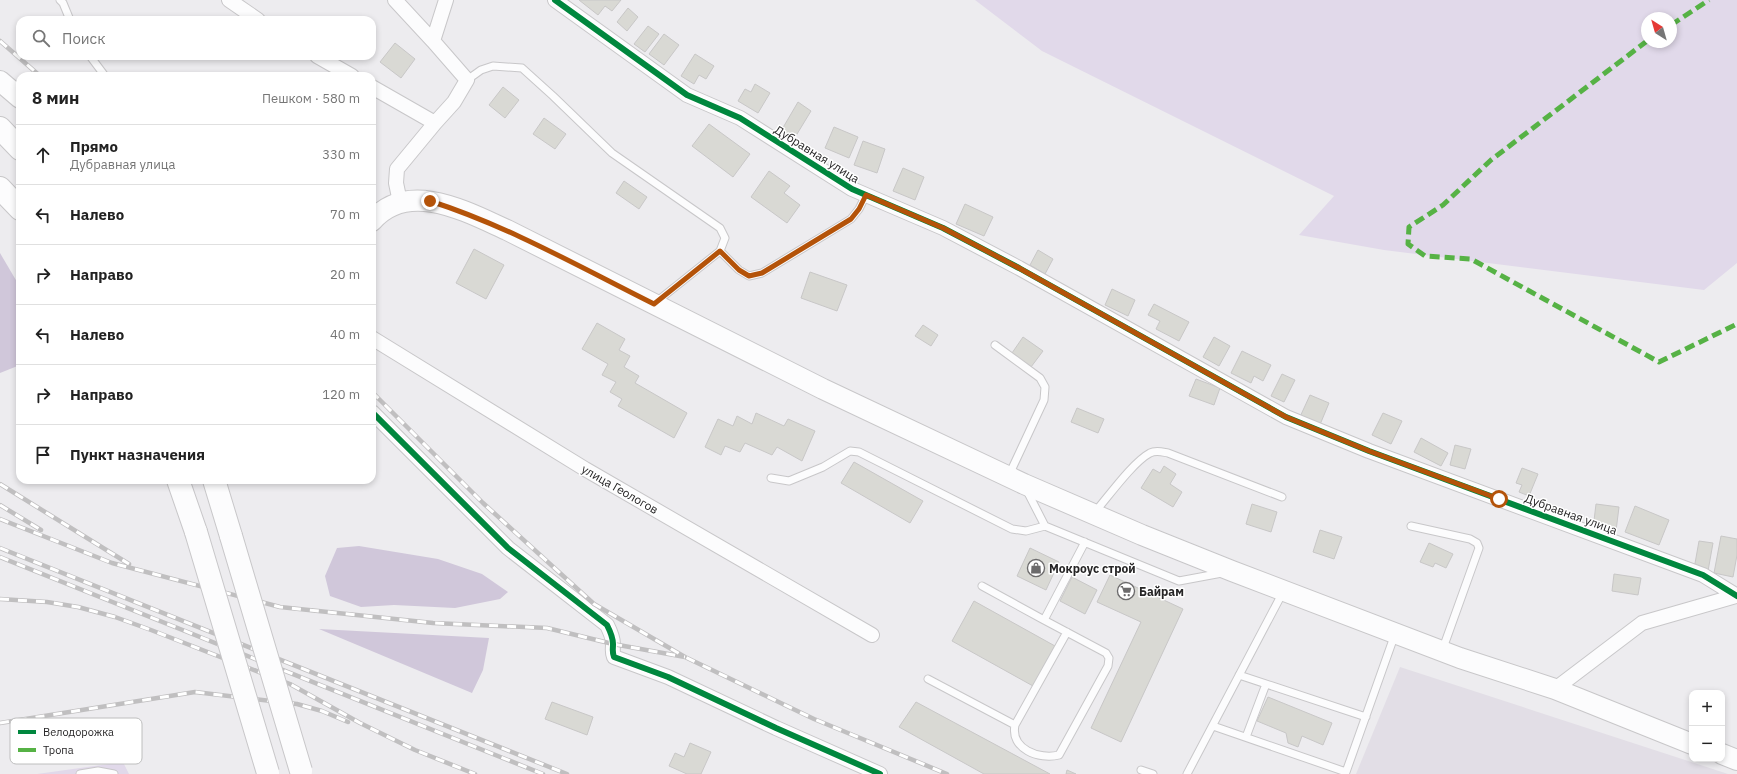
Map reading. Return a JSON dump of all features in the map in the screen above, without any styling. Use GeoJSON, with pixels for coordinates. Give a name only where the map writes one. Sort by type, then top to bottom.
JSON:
{"type":"FeatureCollection","features":[{"type":"Feature","properties":{"kind":"highway"},"geometry":{"type":"LineString","coordinates":[[0,128],[16,145]]}},
{"type":"Feature","properties":{"kind":"highway"},"geometry":{"type":"LineString","coordinates":[[0,188],[16,205]]}},
{"type":"Feature","properties":{"kind":"highway"},"geometry":{"type":"LineString","coordinates":[[179,484],[196,532],[268,773]]}},
{"type":"Feature","properties":{"kind":"highway"},"geometry":{"type":"LineString","coordinates":[[215,484],[301,773]]}},
{"type":"Feature","properties":{"kind":"main road"},"geometry":{"type":"LineString","coordinates":[[0,81],[16,95]]}},
{"type":"Feature","properties":{"kind":"main road"},"geometry":{"type":"LineString","coordinates":[[376,216],[400,202],[430,201],[468,213],[507,230],[823,389],[1016,480],[1093,514],[1284,591],[1442,651],[1555,689],[1689,743]]}},
{"type":"Feature","properties":{"kind":"main road"},"geometry":{"type":"LineString","coordinates":[[1725,755],[1737,760]]}},
{"type":"Feature","properties":{"kind":"street"},"geometry":{"type":"LineString","coordinates":[[229,0],[252,16]]}},
{"type":"Feature","properties":{"kind":"street"},"geometry":{"type":"LineString","coordinates":[[394,0],[467,80],[454,102],[397,169],[396,183],[400,202]]}},
{"type":"Feature","properties":{"kind":"street"},"geometry":{"type":"LineString","coordinates":[[433,41],[446,0]]}},
{"type":"Feature","properties":{"kind":"street","name":"Дубравная улица"},"geometry":{"type":"LineString","coordinates":[[555,0],[687,95],[740,118],[852,189],[943,228],[1012,264],[1286,417],[1369,451],[1703,575],[1737,596]]}},
{"type":"Feature","properties":{"kind":"street"},"geometry":{"type":"LineString","coordinates":[[324,60],[345,72]]}},
{"type":"Feature","properties":{"kind":"street"},"geometry":{"type":"LineString","coordinates":[[376,89],[436,123]]}},
{"type":"Feature","properties":{"kind":"street","name":"улица Геологов"},"geometry":{"type":"LineString","coordinates":[[376,340],[586,469],[872,635]]}},
{"type":"Feature","properties":{"kind":"street"},"geometry":{"type":"LineString","coordinates":[[376,416],[508,548],[607,625],[611,633],[613,644],[612,652],[614,658],[668,677],[776,728],[880,774]]}},
{"type":"Feature","properties":{"kind":"street"},"geometry":{"type":"LineString","coordinates":[[1555,689],[1642,623],[1737,596]]}},
{"type":"Feature","properties":{"kind":"lane"},"geometry":{"type":"LineString","coordinates":[[60,0],[64,3],[69,16]]}},
{"type":"Feature","properties":{"kind":"lane"},"geometry":{"type":"LineString","coordinates":[[93,60],[102,72]]}},
{"type":"Feature","properties":{"kind":"lane"},"geometry":{"type":"LineString","coordinates":[[467,80],[481,70],[493,66],[522,68],[612,153],[720,228],[725,238],[720,251],[654,304]]}},
{"type":"Feature","properties":{"kind":"lane"},"geometry":{"type":"LineString","coordinates":[[720,251],[739,270],[749,276],[762,273],[851,219],[859,209],[866,195]]}},
{"type":"Feature","properties":{"kind":"lane"},"geometry":{"type":"LineString","coordinates":[[995,345],[1040,378],[1045,387],[1044,400],[1016,480],[1045,526],[1178,582],[1232,571]]}},
{"type":"Feature","properties":{"kind":"lane"},"geometry":{"type":"LineString","coordinates":[[771,478],[789,481],[823,467],[850,451],[859,452],[1012,529],[1026,531],[1045,526]]}},
{"type":"Feature","properties":{"kind":"lane"},"geometry":{"type":"LineString","coordinates":[[1093,514],[1135,465],[1150,453],[1158,451],[1168,453],[1282,496]]}},
{"type":"Feature","properties":{"kind":"lane"},"geometry":{"type":"LineString","coordinates":[[1411,526],[1470,539],[1477,543],[1479,548],[1442,651]]}},
{"type":"Feature","properties":{"kind":"lane"},"geometry":{"type":"LineString","coordinates":[[1044,620],[1085,542]]}},
{"type":"Feature","properties":{"kind":"lane"},"geometry":{"type":"LineString","coordinates":[[982,586],[1044,620],[1068,632],[1106,653],[1109,658],[1108,666],[1059,755],[1048,758],[1038,756],[1017,743],[1013,734],[1015,725],[1068,632]]}},
{"type":"Feature","properties":{"kind":"lane"},"geometry":{"type":"LineString","coordinates":[[1188,774],[1284,591]]}},
{"type":"Feature","properties":{"kind":"lane"},"geometry":{"type":"LineString","coordinates":[[1214,726],[1346,773],[1395,633]]}},
{"type":"Feature","properties":{"kind":"lane"},"geometry":{"type":"LineString","coordinates":[[1240,675],[1366,717]]}},
{"type":"Feature","properties":{"kind":"lane"},"geometry":{"type":"LineString","coordinates":[[928,679],[1015,725]]}},
{"type":"Feature","properties":{"kind":"lane"},"geometry":{"type":"LineString","coordinates":[[1246,737],[1266,684]]}},
{"type":"Feature","properties":{"kind":"lane"},"geometry":{"type":"LineString","coordinates":[[1141,770],[1153,774]]}},
{"type":"Feature","properties":{"kind":"lane"},"geometry":{"type":"LineString","coordinates":[[80,774],[98,771],[114,774]]}},
{"type":"Feature","properties":{"kind":"shaded area"},"geometry":{"type":"Polygon","coordinates":[[[975,0],[1737,0],[1737,263],[1704,290],[1384,250],[1299,235],[1334,196],[1042,51],[975,0]]]}},
{"type":"Feature","properties":{"kind":"shaded area"},"geometry":{"type":"Polygon","coordinates":[[[0,253],[16,280],[16,367],[0,373],[0,253]]]}},
{"type":"Feature","properties":{"kind":"shaded area"},"geometry":{"type":"Polygon","coordinates":[[[359,546],[438,559],[482,574],[508,592],[500,599],[455,608],[394,605],[361,607],[330,596],[325,576],[337,548],[359,546]]]}},
{"type":"Feature","properties":{"kind":"shaded area"},"geometry":{"type":"Polygon","coordinates":[[[319,629],[489,638],[483,670],[472,693],[319,629]]]}},
{"type":"Feature","properties":{"kind":"shaded area"},"geometry":{"type":"Polygon","coordinates":[[[1400,667],[1728,774],[1356,774],[1400,667]]]}},
{"type":"Feature","properties":{"kind":"shaded area"},"geometry":{"type":"Polygon","coordinates":[[[109,764],[124,764],[129,774],[37,774],[109,764]]]}},
{"type":"Feature","properties":{"kind":"building"},"geometry":{"type":"Polygon","coordinates":[[[579,0],[621,0],[612,11],[605,6],[598,15],[579,0]]]}},
{"type":"Feature","properties":{"kind":"building"},"geometry":{"type":"Polygon","coordinates":[[[628,8],[638,17],[627,31],[617,22],[628,8]]]}},
{"type":"Feature","properties":{"kind":"building"},"geometry":{"type":"Polygon","coordinates":[[[648,26],[659,34],[645,52],[634,44],[648,26]]]}},
{"type":"Feature","properties":{"kind":"building"},"geometry":{"type":"Polygon","coordinates":[[[664,34],[679,45],[664,65],[649,54],[664,34]]]}},
{"type":"Feature","properties":{"kind":"building"},"geometry":{"type":"Polygon","coordinates":[[[395,43],[415,59],[401,78],[380,62],[395,43]]]}},
{"type":"Feature","properties":{"kind":"building"},"geometry":{"type":"Polygon","coordinates":[[[695,54],[714,66],[706,79],[699,75],[694,84],[681,76],[695,54]]]}},
{"type":"Feature","properties":{"kind":"building"},"geometry":{"type":"Polygon","coordinates":[[[755,84],[770,93],[758,113],[738,101],[745,89],[751,92],[755,84]]]}},
{"type":"Feature","properties":{"kind":"building"},"geometry":{"type":"Polygon","coordinates":[[[503,87],[519,100],[505,118],[489,105],[503,87]]]}},
{"type":"Feature","properties":{"kind":"building"},"geometry":{"type":"Polygon","coordinates":[[[798,102],[811,111],[794,139],[781,131],[798,102]]]}},
{"type":"Feature","properties":{"kind":"building"},"geometry":{"type":"Polygon","coordinates":[[[544,118],[566,134],[555,149],[533,134],[544,118]]]}},
{"type":"Feature","properties":{"kind":"building"},"geometry":{"type":"Polygon","coordinates":[[[709,124],[750,154],[733,177],[692,146],[709,124]]]}},
{"type":"Feature","properties":{"kind":"building"},"geometry":{"type":"Polygon","coordinates":[[[834,127],[858,137],[849,158],[825,148],[834,127]]]}},
{"type":"Feature","properties":{"kind":"building"},"geometry":{"type":"Polygon","coordinates":[[[863,141],[885,149],[877,173],[854,165],[863,141]]]}},
{"type":"Feature","properties":{"kind":"building"},"geometry":{"type":"Polygon","coordinates":[[[903,168],[924,177],[915,200],[893,191],[903,168]]]}},
{"type":"Feature","properties":{"kind":"building"},"geometry":{"type":"Polygon","coordinates":[[[769,171],[790,186],[784,193],[800,205],[787,223],[751,197],[769,171]]]}},
{"type":"Feature","properties":{"kind":"building"},"geometry":{"type":"Polygon","coordinates":[[[624,181],[647,197],[639,209],[616,193],[624,181]]]}},
{"type":"Feature","properties":{"kind":"building"},"geometry":{"type":"Polygon","coordinates":[[[965,204],[993,217],[984,236],[956,224],[965,204]]]}},
{"type":"Feature","properties":{"kind":"building"},"geometry":{"type":"Polygon","coordinates":[[[474,249],[504,265],[486,299],[456,283],[474,249]]]}},
{"type":"Feature","properties":{"kind":"building"},"geometry":{"type":"Polygon","coordinates":[[[1038,250],[1053,259],[1045,274],[1030,265],[1038,250]]]}},
{"type":"Feature","properties":{"kind":"building"},"geometry":{"type":"Polygon","coordinates":[[[810,272],[847,285],[837,311],[801,298],[810,272]]]}},
{"type":"Feature","properties":{"kind":"building"},"geometry":{"type":"Polygon","coordinates":[[[1112,289],[1135,300],[1128,316],[1105,305],[1112,289]]]}},
{"type":"Feature","properties":{"kind":"building"},"geometry":{"type":"Polygon","coordinates":[[[1154,304],[1189,322],[1179,341],[1156,329],[1160,321],[1148,315],[1154,304]]]}},
{"type":"Feature","properties":{"kind":"building"},"geometry":{"type":"Polygon","coordinates":[[[597,323],[625,339],[619,350],[630,356],[624,367],[639,376],[635,383],[687,413],[674,438],[618,406],[622,399],[610,392],[616,382],[602,375],[608,364],[582,349],[597,323]]]}},
{"type":"Feature","properties":{"kind":"building"},"geometry":{"type":"Polygon","coordinates":[[[923,325],[938,335],[931,346],[915,336],[923,325]]]}},
{"type":"Feature","properties":{"kind":"building"},"geometry":{"type":"Polygon","coordinates":[[[1023,337],[1043,351],[1031,367],[1012,353],[1023,337]]]}},
{"type":"Feature","properties":{"kind":"building"},"geometry":{"type":"Polygon","coordinates":[[[1214,337],[1230,346],[1219,366],[1203,357],[1214,337]]]}},
{"type":"Feature","properties":{"kind":"building"},"geometry":{"type":"Polygon","coordinates":[[[1242,351],[1271,365],[1263,381],[1254,376],[1251,383],[1231,373],[1242,351]]]}},
{"type":"Feature","properties":{"kind":"building"},"geometry":{"type":"Polygon","coordinates":[[[1282,374],[1295,380],[1284,402],[1271,396],[1282,374]]]}},
{"type":"Feature","properties":{"kind":"building"},"geometry":{"type":"Polygon","coordinates":[[[1196,379],[1220,388],[1214,405],[1189,396],[1196,379]]]}},
{"type":"Feature","properties":{"kind":"building"},"geometry":{"type":"Polygon","coordinates":[[[1310,395],[1329,403],[1319,427],[1299,419],[1310,395]]]}},
{"type":"Feature","properties":{"kind":"building"},"geometry":{"type":"Polygon","coordinates":[[[1077,408],[1104,419],[1098,433],[1071,422],[1077,408]]]}},
{"type":"Feature","properties":{"kind":"building"},"geometry":{"type":"Polygon","coordinates":[[[756,413],[784,426],[788,419],[815,431],[802,461],[777,447],[772,455],[745,443],[740,452],[725,446],[721,455],[705,447],[718,419],[733,426],[737,416],[752,424],[756,413]]]}},
{"type":"Feature","properties":{"kind":"building"},"geometry":{"type":"Polygon","coordinates":[[[1383,413],[1402,421],[1391,444],[1372,435],[1383,413]]]}},
{"type":"Feature","properties":{"kind":"building"},"geometry":{"type":"Polygon","coordinates":[[[1421,438],[1448,453],[1441,466],[1414,452],[1421,438]]]}},
{"type":"Feature","properties":{"kind":"building"},"geometry":{"type":"Polygon","coordinates":[[[1455,445],[1471,449],[1465,469],[1450,465],[1455,445]]]}},
{"type":"Feature","properties":{"kind":"building"},"geometry":{"type":"Polygon","coordinates":[[[854,462],[923,501],[910,523],[841,483],[854,462]]]}},
{"type":"Feature","properties":{"kind":"building"},"geometry":{"type":"Polygon","coordinates":[[[1164,466],[1176,474],[1170,484],[1182,492],[1173,507],[1141,488],[1153,469],[1160,473],[1164,466]]]}},
{"type":"Feature","properties":{"kind":"building"},"geometry":{"type":"Polygon","coordinates":[[[1522,468],[1538,474],[1529,496],[1519,492],[1522,485],[1516,483],[1522,468]]]}},
{"type":"Feature","properties":{"kind":"building"},"geometry":{"type":"Polygon","coordinates":[[[1252,504],[1277,512],[1271,532],[1246,524],[1252,504]]]}},
{"type":"Feature","properties":{"kind":"building"},"geometry":{"type":"Polygon","coordinates":[[[1596,504],[1619,507],[1616,531],[1593,529],[1596,504]]]}},
{"type":"Feature","properties":{"kind":"building"},"geometry":{"type":"Polygon","coordinates":[[[1635,506],[1669,520],[1659,545],[1625,532],[1635,506]]]}},
{"type":"Feature","properties":{"kind":"building"},"geometry":{"type":"Polygon","coordinates":[[[1320,530],[1342,537],[1334,559],[1313,552],[1320,530]]]}},
{"type":"Feature","properties":{"kind":"building"},"geometry":{"type":"Polygon","coordinates":[[[1721,536],[1737,539],[1737,555],[1733,577],[1714,573],[1721,536]]]}},
{"type":"Feature","properties":{"kind":"building"},"geometry":{"type":"Polygon","coordinates":[[[1699,541],[1713,543],[1708,571],[1694,569],[1699,541]]]}},
{"type":"Feature","properties":{"kind":"building"},"geometry":{"type":"Polygon","coordinates":[[[1429,543],[1453,554],[1446,568],[1435,563],[1433,567],[1420,562],[1429,543]]]}},
{"type":"Feature","properties":{"kind":"building"},"geometry":{"type":"Polygon","coordinates":[[[1030,548],[1059,562],[1046,590],[1017,576],[1030,548]]]}},
{"type":"Feature","properties":{"kind":"building"},"geometry":{"type":"Polygon","coordinates":[[[1614,574],[1641,578],[1638,595],[1612,591],[1614,574]]]}},
{"type":"Feature","properties":{"kind":"building"},"geometry":{"type":"Polygon","coordinates":[[[1110,575],[1183,609],[1121,742],[1091,728],[1141,622],[1097,602],[1110,575]]]}},
{"type":"Feature","properties":{"kind":"building"},"geometry":{"type":"Polygon","coordinates":[[[1072,577],[1097,590],[1085,614],[1060,601],[1072,577]]]}},
{"type":"Feature","properties":{"kind":"building"},"geometry":{"type":"Polygon","coordinates":[[[974,601],[1055,646],[1033,686],[952,641],[974,601]]]}},
{"type":"Feature","properties":{"kind":"building"},"geometry":{"type":"Polygon","coordinates":[[[1268,697],[1332,723],[1323,745],[1302,736],[1298,747],[1288,743],[1286,733],[1257,721],[1268,697]]]}},
{"type":"Feature","properties":{"kind":"building"},"geometry":{"type":"Polygon","coordinates":[[[552,702],[593,717],[587,735],[545,719],[552,702]]]}},
{"type":"Feature","properties":{"kind":"building"},"geometry":{"type":"Polygon","coordinates":[[[916,702],[1050,774],[984,774],[899,727],[916,702]]]}},
{"type":"Feature","properties":{"kind":"building"},"geometry":{"type":"Polygon","coordinates":[[[690,743],[711,752],[701,774],[687,774],[669,766],[675,753],[684,757],[690,743]]]}},
{"type":"Feature","properties":{"kind":"building"},"geometry":{"type":"Polygon","coordinates":[[[1067,770],[1076,774],[1066,774],[1067,770]]]}},
{"type":"Feature","properties":{"kind":"railway"},"geometry":{"type":"LineString","coordinates":[[0,41],[16,55]]}},
{"type":"Feature","properties":{"kind":"railway"},"geometry":{"type":"LineString","coordinates":[[22,60],[35,72]]}},
{"type":"Feature","properties":{"kind":"railway"},"geometry":{"type":"LineString","coordinates":[[376,396],[483,503],[594,604],[685,657],[814,719],[947,774]]}},
{"type":"Feature","properties":{"kind":"railway"},"geometry":{"type":"LineString","coordinates":[[0,484],[129,564]]}},
{"type":"Feature","properties":{"kind":"railway"},"geometry":{"type":"LineString","coordinates":[[0,505],[41,530]]}},
{"type":"Feature","properties":{"kind":"railway"},"geometry":{"type":"LineString","coordinates":[[0,519],[112,563],[280,607],[433,623],[547,628],[613,644],[685,657]]}},
{"type":"Feature","properties":{"kind":"railway"},"geometry":{"type":"LineString","coordinates":[[0,548],[567,774]]}},
{"type":"Feature","properties":{"kind":"railway"},"geometry":{"type":"LineString","coordinates":[[0,557],[543,774]]}},
{"type":"Feature","properties":{"kind":"railway"},"geometry":{"type":"LineString","coordinates":[[0,599],[47,602],[78,607],[115,617],[151,630],[290,684],[360,723],[415,750],[475,774]]}},
{"type":"Feature","properties":{"kind":"railway"},"geometry":{"type":"LineString","coordinates":[[31,718],[195,692],[297,704],[322,711],[348,722]]}},
{"type":"Feature","properties":{"kind":"railway"},"geometry":{"type":"LineString","coordinates":[[0,723],[10,721]]}},
{"type":"Feature","properties":{"kind":"marked path"},"geometry":{"type":"LineString","coordinates":[[1677,21],[1709,0]]}},
{"type":"Feature","properties":{"kind":"marked path"},"geometry":{"type":"LineString","coordinates":[[1641,46],[1491,160],[1443,205],[1409,227],[1408,244],[1425,256],[1471,259],[1659,362],[1737,324]]}},
{"type":"Feature","properties":{"kind":"cycle path"},"geometry":{"type":"LineString","coordinates":[[555,0],[687,95],[740,118],[852,189],[943,228],[1019,268],[1286,417],[1369,451],[1703,575],[1737,596]]}},
{"type":"Feature","properties":{"kind":"cycle path"},"geometry":{"type":"LineString","coordinates":[[376,416],[508,548],[607,625],[612,639],[614,657],[668,677],[776,728],[880,774]]}},
{"type":"Feature","properties":{"kind":"place","name":"Мокроус строй"},"geometry":{"type":"Point","coordinates":[1036,568]}},
{"type":"Feature","properties":{"kind":"place","name":"Байрам"},"geometry":{"type":"Point","coordinates":[1126,591]}},
{"type":"Feature","properties":{"kind":"route"},"geometry":{"type":"LineString","coordinates":[[430,201],[468,213],[507,230],[654,304],[720,251],[739,270],[749,276],[762,273],[851,219],[859,209],[866,195],[943,228],[1019,268],[1286,417],[1369,451],[1499,499]]}}]}
